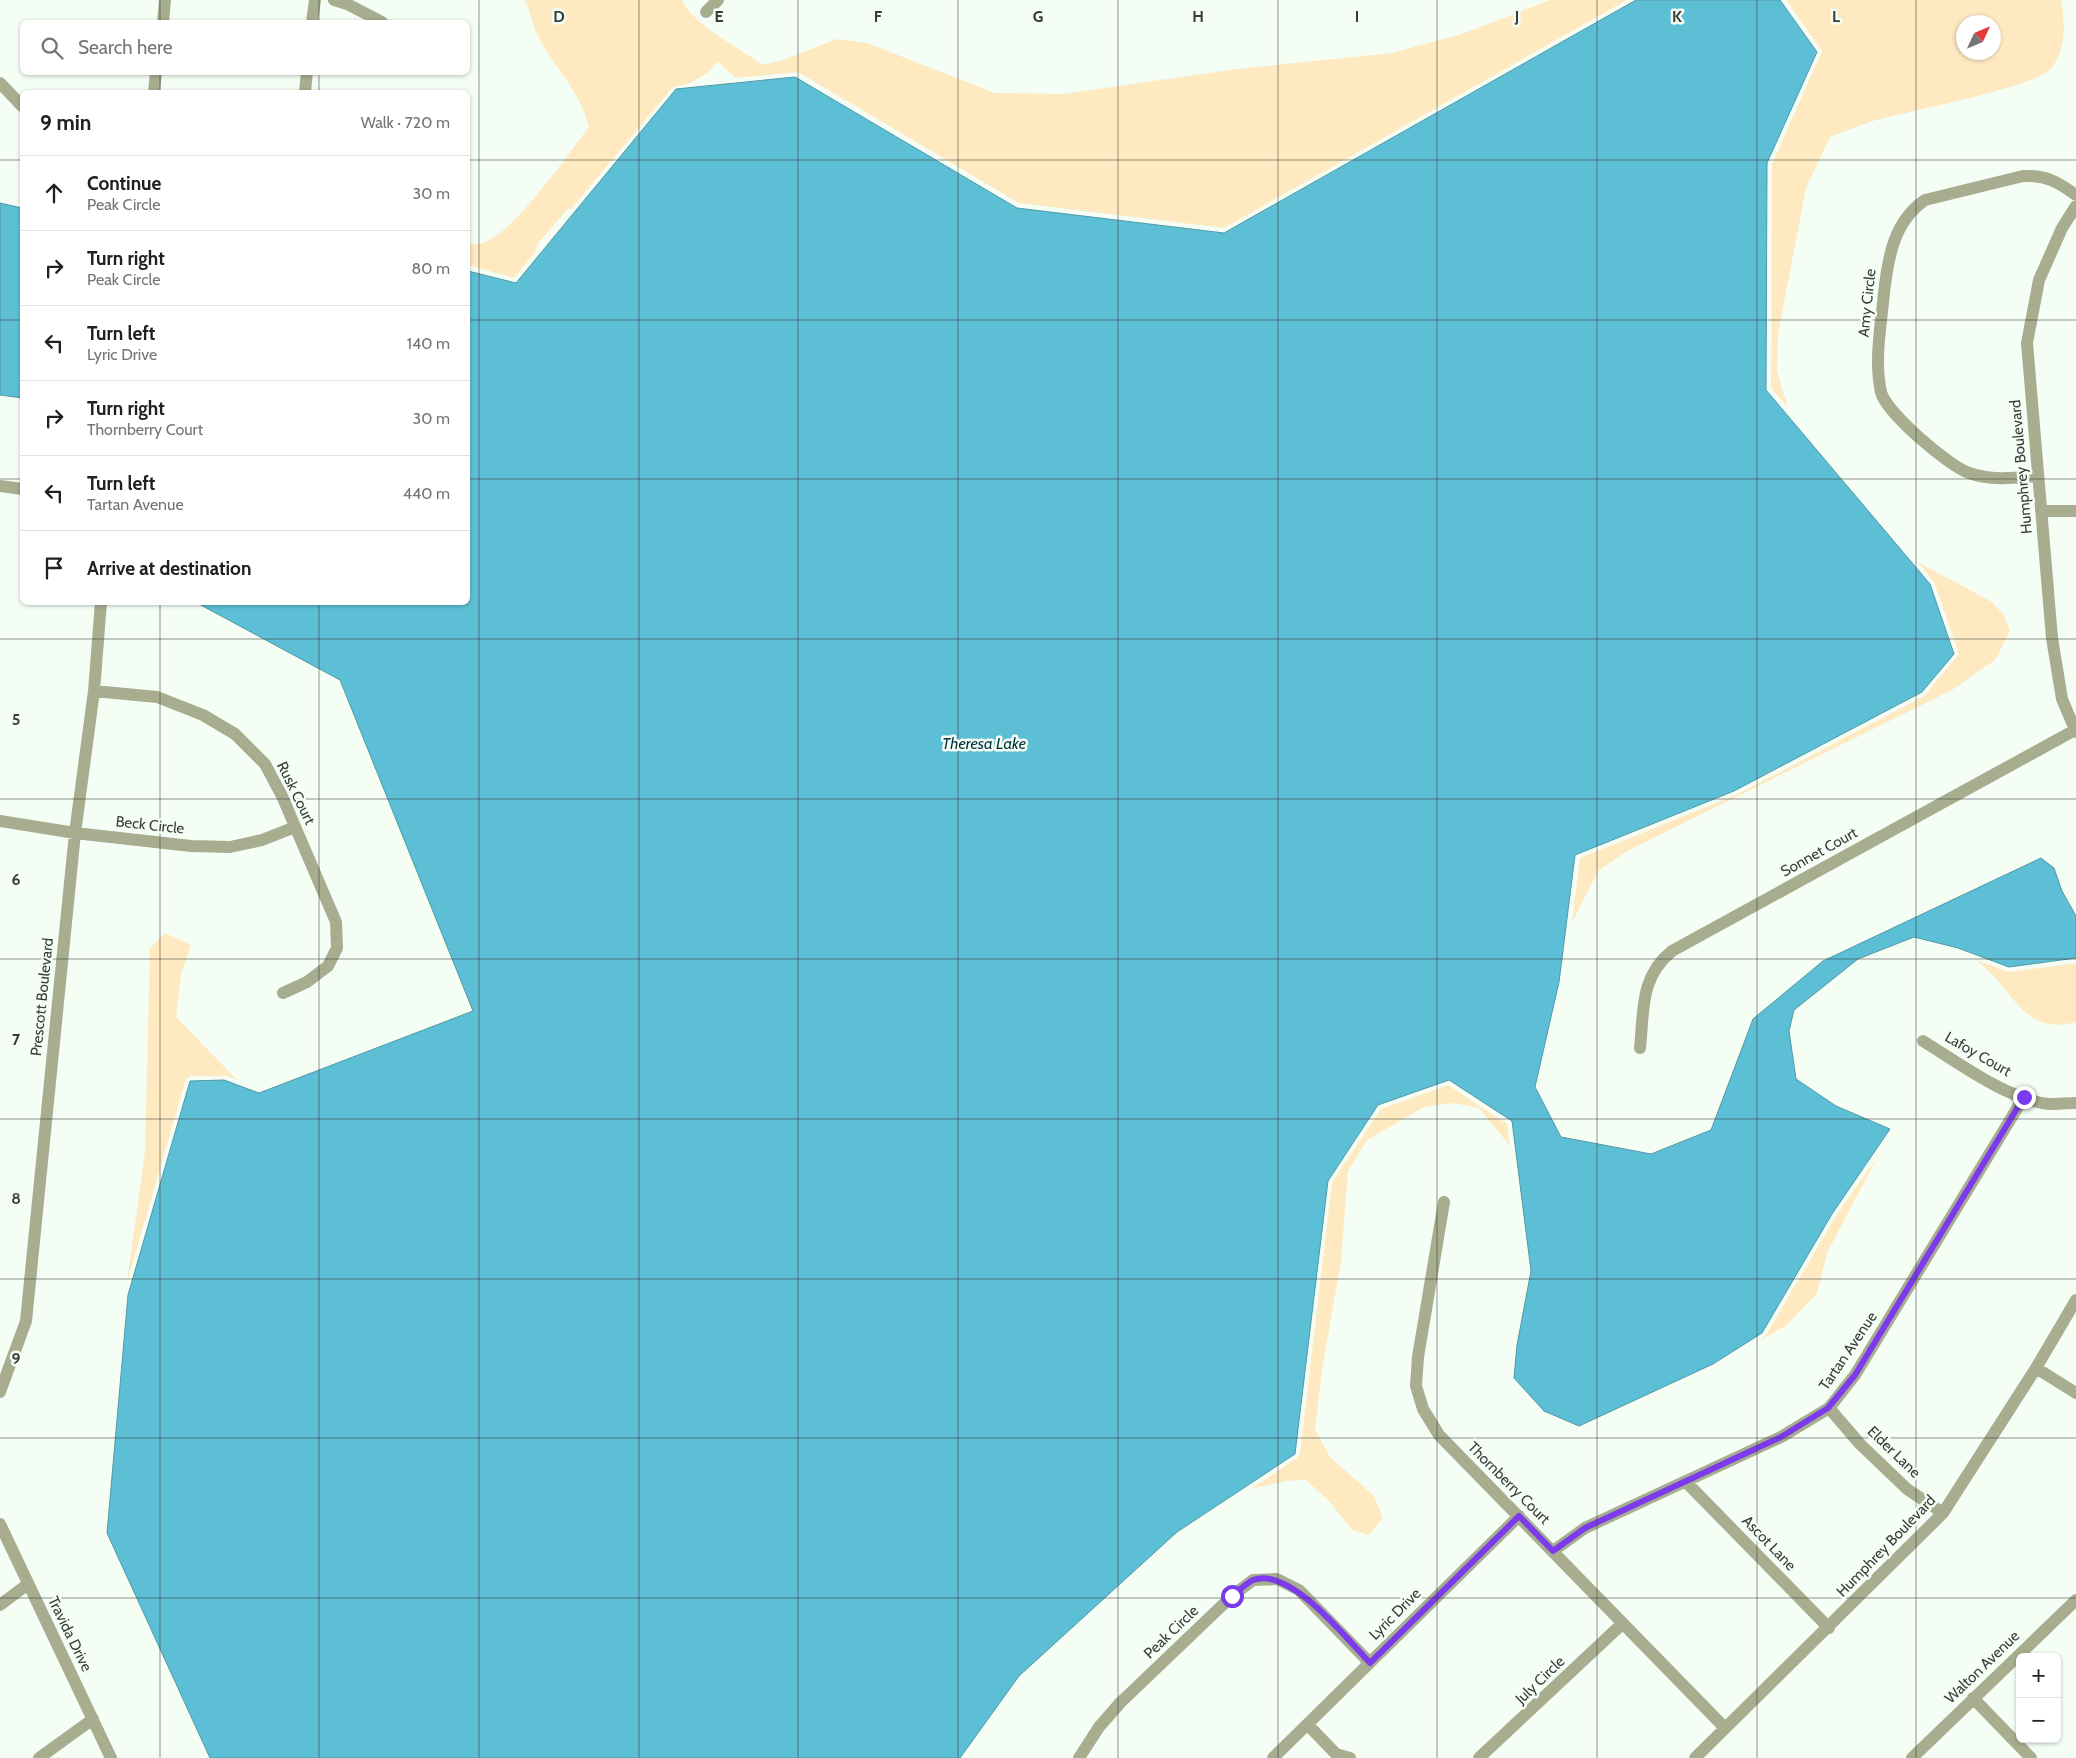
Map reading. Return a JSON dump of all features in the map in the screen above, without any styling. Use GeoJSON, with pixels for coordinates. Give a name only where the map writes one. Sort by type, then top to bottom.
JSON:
{"type":"FeatureCollection","features":[{"type":"Feature","properties":{"kind":"street"},"geometry":{"type":"LineString","coordinates":[[162,20],[165,0]]}},
{"type":"Feature","properties":{"kind":"street"},"geometry":{"type":"LineString","coordinates":[[312,20],[315,0]]}},
{"type":"Feature","properties":{"kind":"street"},"geometry":{"type":"LineString","coordinates":[[334,0],[378,20]]}},
{"type":"Feature","properties":{"kind":"street"},"geometry":{"type":"LineString","coordinates":[[706,12],[718,0]]}},
{"type":"Feature","properties":{"kind":"street"},"geometry":{"type":"LineString","coordinates":[[154,90],[156,75]]}},
{"type":"Feature","properties":{"kind":"street"},"geometry":{"type":"LineString","coordinates":[[305,90],[307,75]]}},
{"type":"Feature","properties":{"kind":"street"},"geometry":{"type":"LineString","coordinates":[[0,83],[20,104]]}},
{"type":"Feature","properties":{"kind":"street","name":"Amy Circle"},"geometry":{"type":"LineString","coordinates":[[2037,476],[1996,479],[1968,473],[1942,457],[1899,418],[1882,394],[1878,355],[1886,267],[1901,223],[1911,209],[1925,200],[2023,176],[2039,175],[2054,179],[2076,195]]}},
{"type":"Feature","properties":{"kind":"street","name":"Humphrey Boulevard"},"geometry":{"type":"LineString","coordinates":[[2076,206],[2062,228],[2038,280],[2027,342],[2040,511],[2056,666],[2062,699],[2076,731]]}},
{"type":"Feature","properties":{"kind":"street"},"geometry":{"type":"LineString","coordinates":[[0,486],[20,489]]}},
{"type":"Feature","properties":{"kind":"street"},"geometry":{"type":"LineString","coordinates":[[2040,511],[2076,511]]}},
{"type":"Feature","properties":{"kind":"street","name":"Prescott Boulevard"},"geometry":{"type":"LineString","coordinates":[[0,1392],[26,1321],[75,833],[94,690],[101,605]]}},
{"type":"Feature","properties":{"kind":"street","name":"Rusk Court"},"geometry":{"type":"LineString","coordinates":[[94,690],[158,697],[203,715],[235,734],[265,764],[282,796],[336,922],[337,948],[328,966],[307,982],[283,993]]}},
{"type":"Feature","properties":{"kind":"street","name":"Sonnet Court"},"geometry":{"type":"LineString","coordinates":[[1640,1048],[1646,989],[1651,975],[1662,960],[1672,951],[2076,731]]}},
{"type":"Feature","properties":{"kind":"street","name":"Beck Circle"},"geometry":{"type":"LineString","coordinates":[[0,822],[75,833],[191,846],[230,847],[262,840],[295,827]]}},
{"type":"Feature","properties":{"kind":"street","name":"Lafoy Court"},"geometry":{"type":"LineString","coordinates":[[1923,1041],[1992,1084],[2024,1097],[2047,1104],[2076,1103]]}},
{"type":"Feature","properties":{"kind":"street","name":"Tartan Avenue"},"geometry":{"type":"LineString","coordinates":[[1553,1551],[1585,1528],[1781,1437],[1828,1408],[1855,1375],[2024,1097]]}},
{"type":"Feature","properties":{"kind":"street","name":"Thornberry Court"},"geometry":{"type":"LineString","coordinates":[[1444,1202],[1418,1357],[1416,1386],[1423,1409],[1439,1435],[1725,1728]]}},
{"type":"Feature","properties":{"kind":"street","name":"Humphrey Boulevard"},"geometry":{"type":"LineString","coordinates":[[1695,1758],[1829,1628],[1943,1513],[2036,1368],[2076,1300]]}},
{"type":"Feature","properties":{"kind":"street"},"geometry":{"type":"LineString","coordinates":[[2036,1368],[2076,1394]]}},
{"type":"Feature","properties":{"kind":"street","name":"Elder Lane"},"geometry":{"type":"LineString","coordinates":[[1828,1408],[1860,1444],[1907,1489],[1943,1513]]}},
{"type":"Feature","properties":{"kind":"street","name":"Ascot Lane"},"geometry":{"type":"LineString","coordinates":[[1686,1482],[1829,1628]]}},
{"type":"Feature","properties":{"kind":"street","name":"Lyric Drive"},"geometry":{"type":"LineString","coordinates":[[1274,1758],[1519,1516]]}},
{"type":"Feature","properties":{"kind":"street","name":"Travida Drive"},"geometry":{"type":"LineString","coordinates":[[0,1524],[111,1758]]}},
{"type":"Feature","properties":{"kind":"street","name":"Peak Circle"},"geometry":{"type":"LineString","coordinates":[[1079,1758],[1099,1727],[1120,1703],[1232,1596],[1253,1580],[1277,1579],[1299,1590],[1370,1663]]}},
{"type":"Feature","properties":{"kind":"street"},"geometry":{"type":"LineString","coordinates":[[0,1605],[28,1584]]}},
{"type":"Feature","properties":{"kind":"street","name":"Walton Avenue"},"geometry":{"type":"LineString","coordinates":[[1912,1758],[2076,1600]]}},
{"type":"Feature","properties":{"kind":"street","name":"July Circle"},"geometry":{"type":"LineString","coordinates":[[1479,1758],[1622,1624]]}},
{"type":"Feature","properties":{"kind":"street"},"geometry":{"type":"LineString","coordinates":[[1973,1698],[2031,1758]]}},
{"type":"Feature","properties":{"kind":"street"},"geometry":{"type":"LineString","coordinates":[[39,1758],[93,1719]]}},
{"type":"Feature","properties":{"kind":"street"},"geometry":{"type":"LineString","coordinates":[[1308,1726],[1336,1754],[1350,1758]]}},
{"type":"Feature","properties":{"kind":"shaded area"},"geometry":{"type":"Polygon","coordinates":[[[525,0],[682,0],[696,19],[762,65],[783,60],[837,39],[867,43],[995,93],[1063,94],[1237,69],[1392,53],[1462,34],[1550,0],[1627,0],[1224,228],[1019,203],[798,72],[736,78],[718,62],[707,73],[690,83],[673,87],[571,209],[568,209],[539,242],[533,255],[514,278],[470,266],[470,243],[479,244],[492,239],[506,228],[554,174],[589,127],[574,92],[538,35],[525,0]]]}},
{"type":"Feature","properties":{"kind":"shaded area"},"geometry":{"type":"Polygon","coordinates":[[[1786,0],[2061,0],[2064,27],[2060,52],[2051,69],[2040,76],[2021,84],[1966,99],[1870,122],[1830,137],[1806,188],[1778,334],[1777,371],[1788,408],[1771,388],[1772,164],[1822,51],[1786,0]]]}},
{"type":"Feature","properties":{"kind":"shaded area"},"geometry":{"type":"Polygon","coordinates":[[[1918,562],[1992,602],[2004,615],[2010,631],[1995,660],[1952,690],[1629,850],[1599,870],[1572,922],[1580,858],[1736,795],[1924,696],[1959,654],[1934,582],[1918,562]]]}},
{"type":"Feature","properties":{"kind":"shaded area"},"geometry":{"type":"Polygon","coordinates":[[[165,933],[191,945],[181,975],[176,1017],[237,1080],[227,1076],[190,1076],[186,1079],[127,1282],[145,1152],[150,948],[165,933]]]}},
{"type":"Feature","properties":{"kind":"shaded area"},"geometry":{"type":"Polygon","coordinates":[[[1976,960],[2009,972],[2076,963],[2076,1022],[2062,1025],[2049,1024],[2030,1016],[1994,976],[1976,960]]]}},
{"type":"Feature","properties":{"kind":"shaded area"},"geometry":{"type":"Polygon","coordinates":[[[1448,1085],[1507,1124],[1510,1146],[1479,1108],[1453,1103],[1424,1107],[1367,1140],[1348,1171],[1341,1261],[1322,1370],[1315,1429],[1330,1457],[1374,1496],[1383,1518],[1369,1535],[1352,1530],[1330,1502],[1306,1480],[1286,1481],[1251,1489],[1297,1458],[1300,1454],[1332,1182],[1381,1109],[1448,1085]]]}},
{"type":"Feature","properties":{"kind":"shaded area"},"geometry":{"type":"Polygon","coordinates":[[[1878,1156],[1827,1253],[1817,1293],[1787,1325],[1759,1341],[1766,1335],[1836,1216],[1878,1156]]]}},
{"type":"Feature","properties":{"kind":"water","name":"Theresa Lake"},"geometry":{"type":"Polygon","coordinates":[[[1636,0],[1780,0],[1817,52],[1767,163],[1766,390],[1930,584],[1954,654],[1922,692],[1734,791],[1575,855],[1559,982],[1535,1087],[1561,1137],[1651,1154],[1711,1130],[1753,1019],[1823,961],[2041,858],[2054,868],[2062,891],[2076,916],[2076,958],[2009,967],[1958,948],[1914,937],[1858,959],[1794,1010],[1789,1031],[1796,1079],[1836,1106],[1890,1129],[1832,1214],[1762,1333],[1713,1364],[1579,1426],[1544,1411],[1514,1378],[1517,1345],[1531,1271],[1512,1121],[1449,1080],[1378,1105],[1328,1181],[1295,1454],[1177,1532],[1019,1676],[960,1758],[210,1758],[107,1533],[128,1295],[190,1081],[224,1080],[259,1093],[473,1011],[340,680],[201,605],[470,605],[470,272],[516,283],[676,89],[795,77],[1017,208],[1224,233],[1636,0]]]}},
{"type":"Feature","properties":{"kind":"water"},"geometry":{"type":"Polygon","coordinates":[[[0,203],[20,208],[20,398],[0,395],[0,203]]]}},
{"type":"Feature","properties":{"kind":"route"},"geometry":{"type":"LineString","coordinates":[[1232,1596],[1253,1580],[1277,1579],[1299,1590],[1370,1663],[1519,1516],[1553,1551],[1585,1528],[1781,1437],[1828,1408],[1855,1375],[2024,1097]]}}]}
